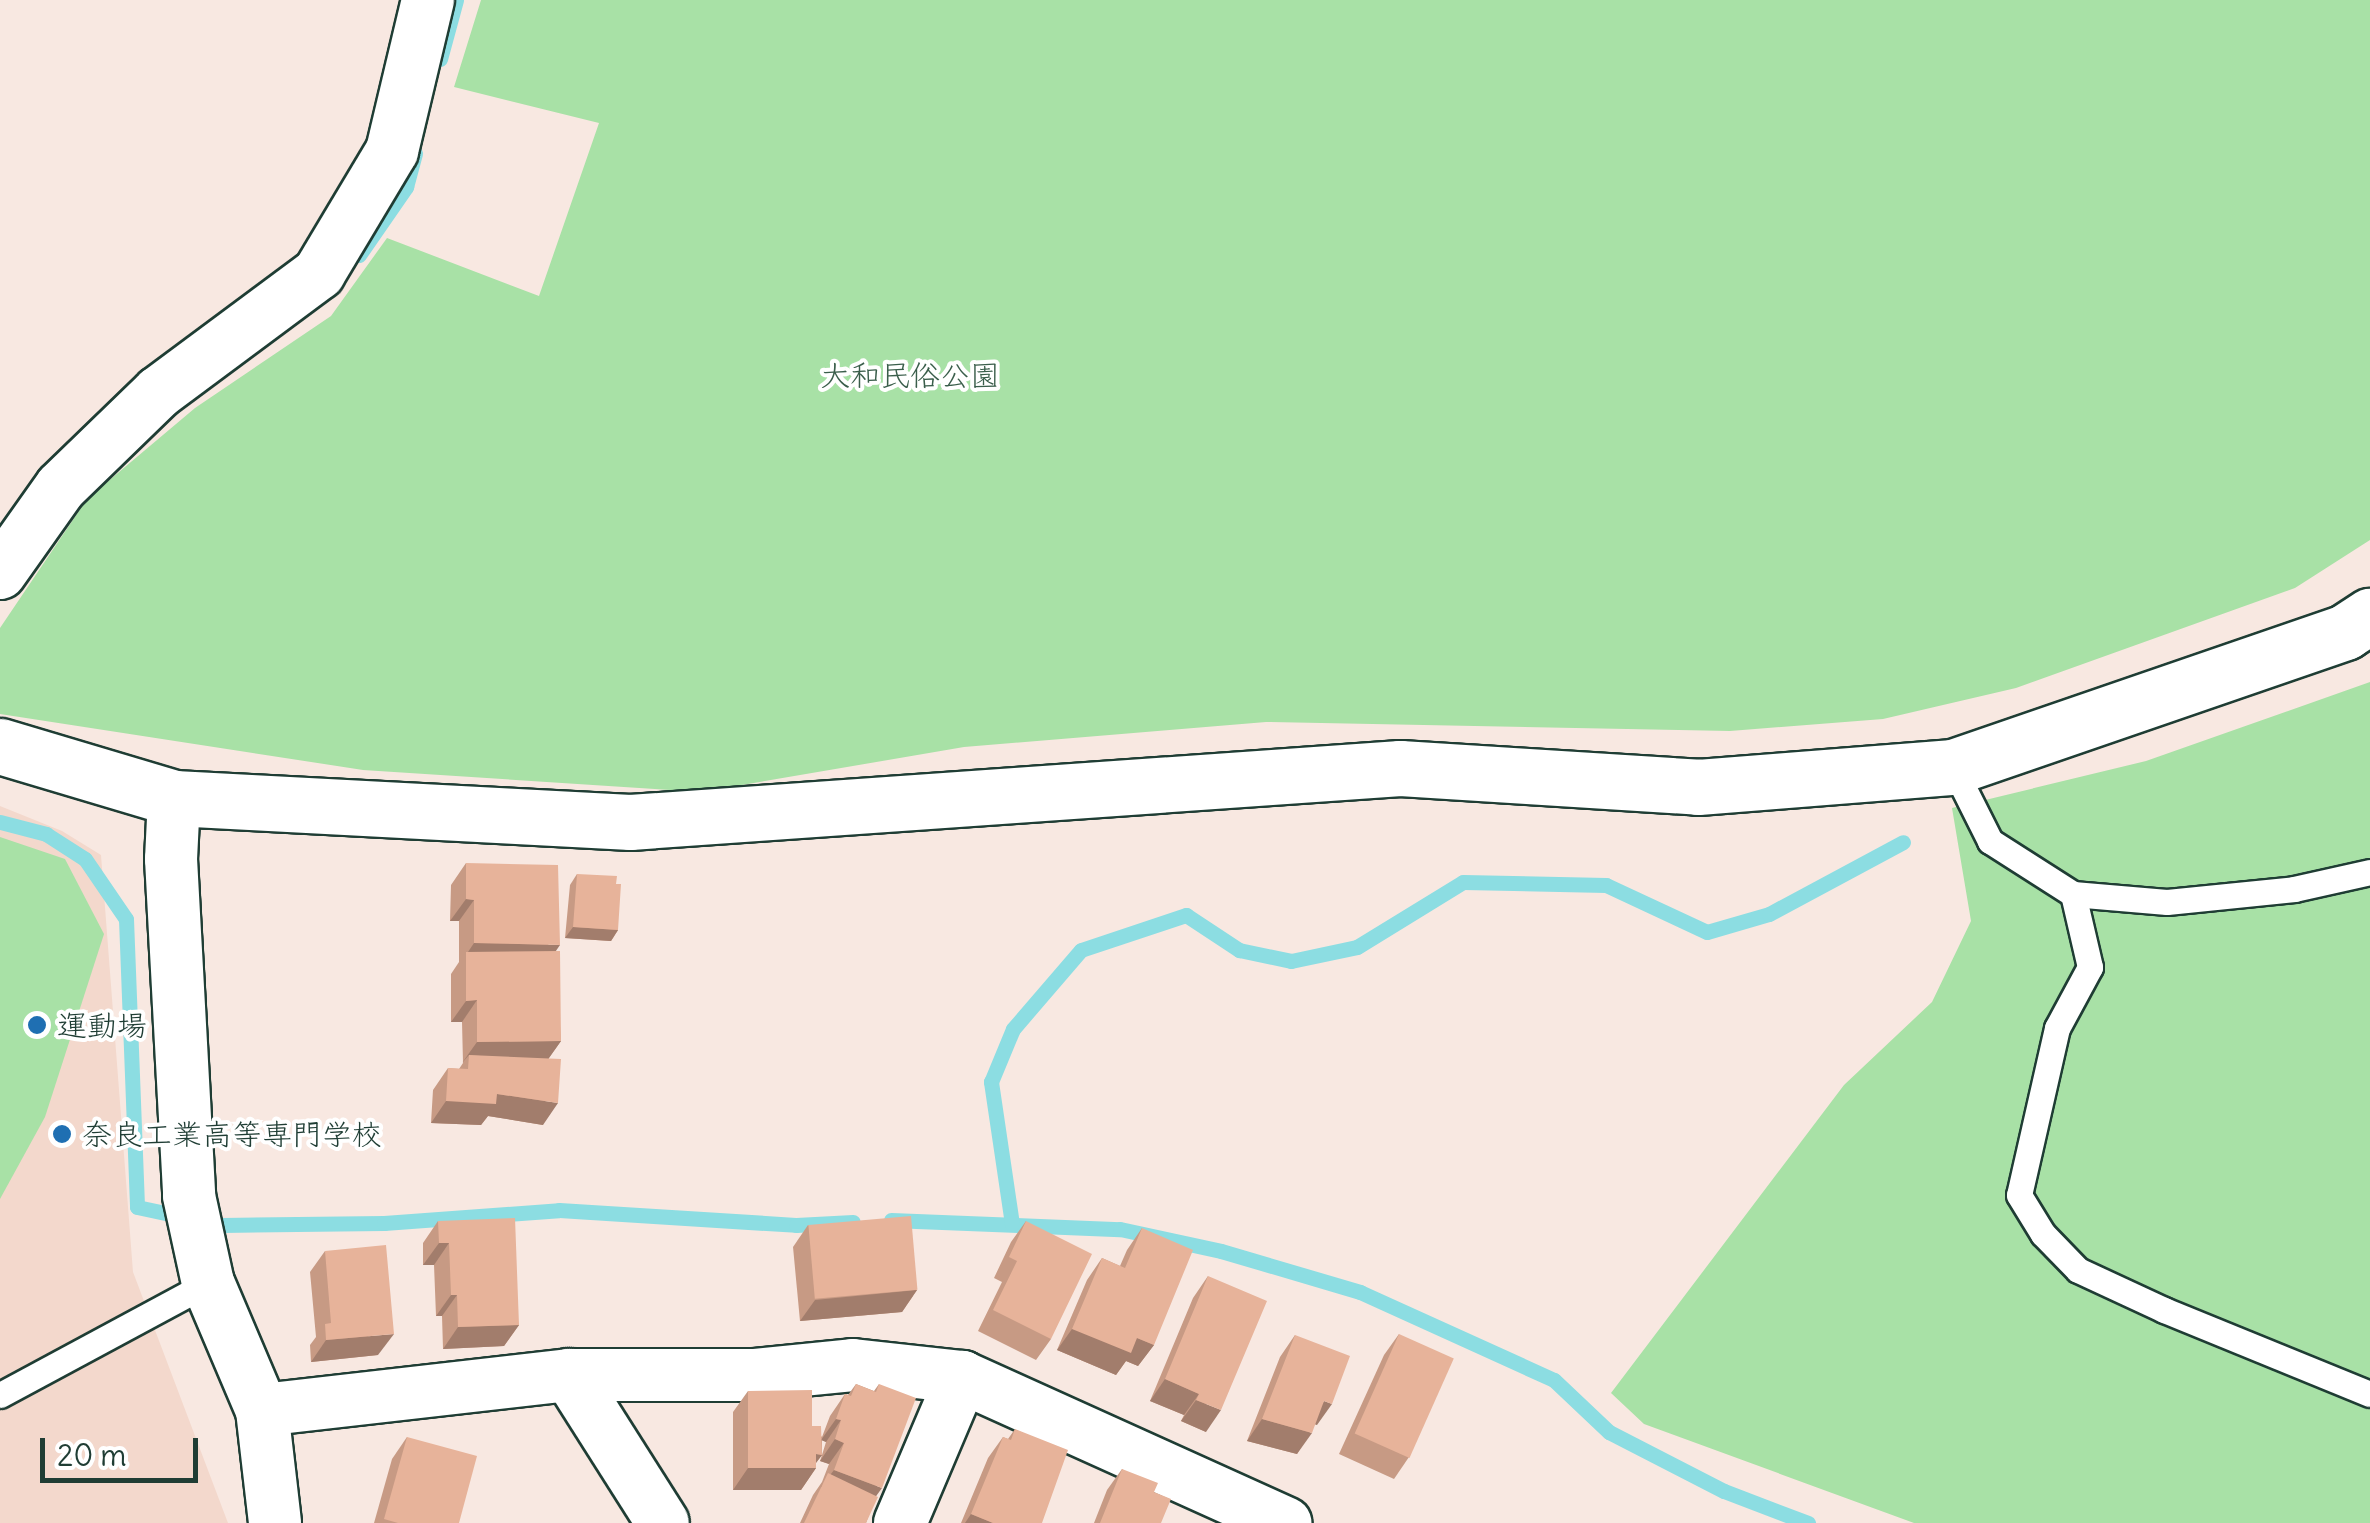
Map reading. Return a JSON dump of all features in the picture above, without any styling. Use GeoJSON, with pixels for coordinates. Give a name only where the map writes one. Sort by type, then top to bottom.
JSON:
{"type":"FeatureCollection","features":[{"type":"Feature","properties":{"kind":"street"},"geometry":{"type":"LineString","coordinates":[[0,573],[62,487],[158,392],[320,273],[392,151],[428,0]]}},
{"type":"Feature","properties":{"kind":"street"},"geometry":{"type":"LineString","coordinates":[[0,746],[174,798],[630,822],[1400,768],[1698,787],[1953,767],[2345,632],[2370,616]]}},
{"type":"Feature","properties":{"kind":"street"},"geometry":{"type":"LineString","coordinates":[[174,798],[171,858],[189,1196],[203,1265],[262,1410],[275,1523]]}},
{"type":"Feature","properties":{"kind":"street"},"geometry":{"type":"LineString","coordinates":[[262,1410],[569,1375],[753,1375],[854,1365],[962,1378],[1205,1506],[1286,1523]]}},
{"type":"Feature","properties":{"kind":"street"},"geometry":{"type":"LineString","coordinates":[[569,1375],[663,1523]]}},
{"type":"Feature","properties":{"kind":"street"},"geometry":{"type":"LineString","coordinates":[[900,1523],[962,1378]]}},
{"type":"Feature","properties":{"kind":"lane"},"geometry":{"type":"LineString","coordinates":[[1953,767],[1990,842],[2073,894],[2167,902],[2294,890],[2370,872]]}},
{"type":"Feature","properties":{"kind":"lane"},"geometry":{"type":"LineString","coordinates":[[2073,894],[2090,967],[2057,1028],[2018,1195],[2043,1234],[2078,1270],[2164,1310],[2370,1394]]}},
{"type":"Feature","properties":{"kind":"lane"},"geometry":{"type":"LineString","coordinates":[[0,1395],[203,1265]]}},
{"type":"Feature","properties":{"kind":"shaded area","name":"奈良工業高等専門学校"},"geometry":{"type":"Polygon","coordinates":[[[0,806],[62,831],[101,855],[133,1272],[228,1523],[0,1523],[0,806]]]}},
{"type":"Feature","properties":{"kind":"green space","name":"大和民俗公園"},"geometry":{"type":"Polygon","coordinates":[[[481,0],[2370,0],[2370,540],[2295,588],[2016,688],[1883,719],[1730,731],[1266,722],[964,747],[701,792],[363,770],[0,714],[0,628],[87,499],[195,408],[331,316],[387,238],[539,296],[599,123],[454,87],[481,0]]]}},
{"type":"Feature","properties":{"kind":"green space"},"geometry":{"type":"Polygon","coordinates":[[[2370,682],[2370,1523],[1914,1523],[1644,1424],[1611,1393],[1844,1085],[1932,1002],[1971,921],[1952,808],[2146,761],[2370,682]]]}},
{"type":"Feature","properties":{"kind":"green space","name":"運動場"},"geometry":{"type":"Polygon","coordinates":[[[0,837],[65,859],[104,934],[45,1117],[0,1199],[0,837]]]}},
{"type":"Feature","properties":{"kind":"building"},"geometry":{"type":"Polygon","coordinates":[[[466,863],[558,865],[560,945],[474,943],[474,900],[466,899],[466,863]]]}},
{"type":"Feature","properties":{"kind":"building"},"geometry":{"type":"Polygon","coordinates":[[[577,874],[617,876],[616,884],[621,884],[618,930],[573,927],[577,874]]]}},
{"type":"Feature","properties":{"kind":"building"},"geometry":{"type":"Polygon","coordinates":[[[560,951],[561,1041],[477,1042],[477,1000],[466,1001],[466,952],[560,951]]]}},
{"type":"Feature","properties":{"kind":"building"},"geometry":{"type":"Polygon","coordinates":[[[469,1055],[561,1059],[558,1103],[497,1094],[496,1104],[446,1101],[448,1068],[468,1069],[469,1055]]]}},
{"type":"Feature","properties":{"kind":"building"},"geometry":{"type":"Polygon","coordinates":[[[911,1216],[917,1290],[815,1299],[808,1225],[911,1216]]]}},
{"type":"Feature","properties":{"kind":"building"},"geometry":{"type":"Polygon","coordinates":[[[515,1218],[519,1325],[458,1327],[457,1295],[451,1295],[449,1243],[439,1243],[438,1221],[515,1218]]]}},
{"type":"Feature","properties":{"kind":"building"},"geometry":{"type":"Polygon","coordinates":[[[1026,1221],[1092,1254],[1051,1339],[993,1310],[1017,1261],[1009,1257],[1026,1221]]]}},
{"type":"Feature","properties":{"kind":"building"},"geometry":{"type":"Polygon","coordinates":[[[1142,1228],[1193,1250],[1154,1345],[1137,1338],[1131,1353],[1072,1329],[1102,1258],[1125,1268],[1142,1228]]]}},
{"type":"Feature","properties":{"kind":"building"},"geometry":{"type":"Polygon","coordinates":[[[386,1245],[394,1334],[326,1340],[325,1324],[331,1323],[325,1251],[386,1245]]]}},
{"type":"Feature","properties":{"kind":"building"},"geometry":{"type":"Polygon","coordinates":[[[1208,1276],[1267,1301],[1221,1410],[1196,1400],[1199,1394],[1165,1379],[1208,1276]]]}},
{"type":"Feature","properties":{"kind":"building"},"geometry":{"type":"Polygon","coordinates":[[[1399,1334],[1454,1358],[1409,1458],[1355,1434],[1399,1334]]]}},
{"type":"Feature","properties":{"kind":"building"},"geometry":{"type":"Polygon","coordinates":[[[1295,1335],[1350,1356],[1332,1404],[1324,1401],[1312,1433],[1262,1419],[1295,1335]]]}},
{"type":"Feature","properties":{"kind":"building"},"geometry":{"type":"Polygon","coordinates":[[[856,1384],[876,1392],[879,1384],[916,1398],[882,1488],[834,1470],[844,1443],[835,1439],[841,1420],[836,1419],[845,1394],[851,1396],[856,1384]]]}},
{"type":"Feature","properties":{"kind":"building"},"geometry":{"type":"Polygon","coordinates":[[[812,1390],[812,1426],[821,1426],[822,1455],[816,1454],[816,1468],[748,1468],[748,1391],[812,1390]]]}},
{"type":"Feature","properties":{"kind":"building"},"geometry":{"type":"Polygon","coordinates":[[[1015,1429],[1068,1450],[1042,1523],[993,1523],[971,1514],[1003,1437],[1011,1440],[1015,1429]]]}},
{"type":"Feature","properties":{"kind":"building"},"geometry":{"type":"Polygon","coordinates":[[[407,1437],[477,1456],[459,1523],[398,1523],[384,1519],[407,1437]]]}},
{"type":"Feature","properties":{"kind":"building"},"geometry":{"type":"Polygon","coordinates":[[[1122,1469],[1158,1483],[1154,1492],[1171,1499],[1161,1523],[1100,1523],[1122,1469]]]}},
{"type":"Feature","properties":{"kind":"building"},"geometry":{"type":"Polygon","coordinates":[[[828,1473],[878,1497],[866,1523],[804,1523],[828,1473]]]}},
{"type":"Feature","properties":{"kind":"waterway"},"geometry":{"type":"LineString","coordinates":[[440,59],[456,0]]}},
{"type":"Feature","properties":{"kind":"waterway"},"geometry":{"type":"LineString","coordinates":[[359,255],[406,187],[415,153]]}},
{"type":"Feature","properties":{"kind":"waterway"},"geometry":{"type":"LineString","coordinates":[[0,822],[46,834],[85,859],[126,919],[137,1207],[222,1225],[384,1223],[559,1210],[796,1225],[853,1222]]}},
{"type":"Feature","properties":{"kind":"waterway"},"geometry":{"type":"LineString","coordinates":[[1012,1224],[991,1082],[1013,1029],[1081,950],[1186,915],[1239,950],[1291,961],[1357,947],[1463,882],[1606,885],[1707,932],[1769,914],[1903,842]]}},
{"type":"Feature","properties":{"kind":"waterway"},"geometry":{"type":"LineString","coordinates":[[891,1220],[1120,1229],[1221,1251],[1360,1292],[1554,1380],[1609,1432],[1724,1491],[1808,1523]]}},
{"type":"Feature","properties":{"kind":"place","name":"運動場"},"geometry":{"type":"Point","coordinates":[37,1025]}},
{"type":"Feature","properties":{"kind":"place","name":"奈良工業高等専門学校"},"geometry":{"type":"Point","coordinates":[62,1134]}}]}
